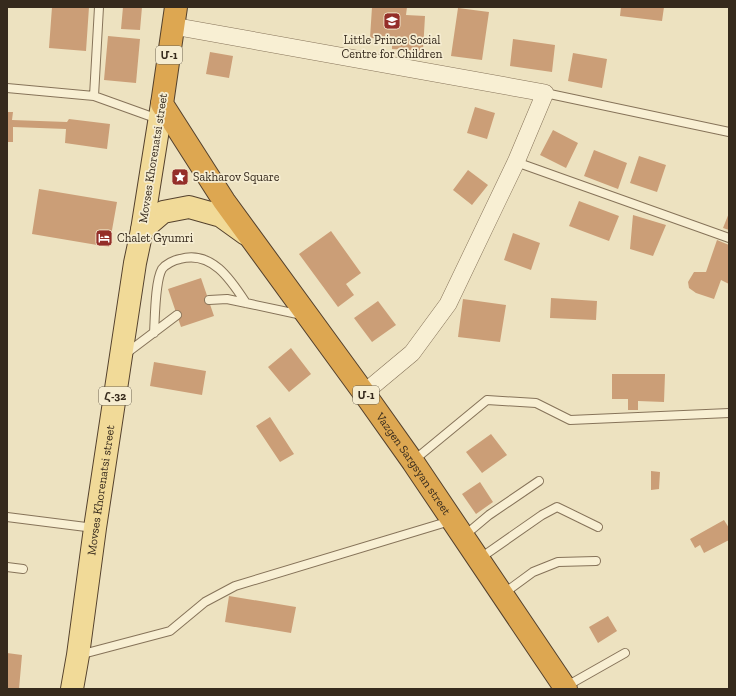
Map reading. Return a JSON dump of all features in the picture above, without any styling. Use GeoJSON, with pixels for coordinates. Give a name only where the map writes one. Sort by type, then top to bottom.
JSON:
{"type":"FeatureCollection","features":[{"type":"Feature","properties":{"kind":"highway","name":"Movses Khorenatsi street"},"geometry":{"type":"LineString","coordinates":[[161,111],[174,16]]}},
{"type":"Feature","properties":{"kind":"highway","name":"Vazgen Sargsyan street"},"geometry":{"type":"LineString","coordinates":[[161,111],[224,201],[413,462],[565,688]]}},
{"type":"Feature","properties":{"kind":"main road","name":"Movses Khorenatsi street"},"geometry":{"type":"LineString","coordinates":[[72,689],[120,358],[161,111]]}},
{"type":"Feature","properties":{"kind":"main road"},"geometry":{"type":"LineString","coordinates":[[142,230],[163,212],[189,207],[220,216],[251,237]]}},
{"type":"Feature","properties":{"kind":"street"},"geometry":{"type":"LineString","coordinates":[[174,16],[545,93],[516,162],[448,304],[412,353],[364,393]]}},
{"type":"Feature","properties":{"kind":"lane"},"geometry":{"type":"LineString","coordinates":[[94,96],[99,7]]}},
{"type":"Feature","properties":{"kind":"lane"},"geometry":{"type":"LineString","coordinates":[[7,88],[94,96],[161,111]]}},
{"type":"Feature","properties":{"kind":"lane"},"geometry":{"type":"LineString","coordinates":[[545,93],[729,132]]}},
{"type":"Feature","properties":{"kind":"lane"},"geometry":{"type":"LineString","coordinates":[[516,162],[729,238]]}},
{"type":"Feature","properties":{"kind":"lane"},"geometry":{"type":"LineString","coordinates":[[154,333],[157,289],[162,269],[173,261],[186,257],[204,258],[217,267],[232,283],[246,303]]}},
{"type":"Feature","properties":{"kind":"lane"},"geometry":{"type":"LineString","coordinates":[[209,300],[227,299],[309,317]]}},
{"type":"Feature","properties":{"kind":"lane"},"geometry":{"type":"LineString","coordinates":[[120,358],[177,315]]}},
{"type":"Feature","properties":{"kind":"lane"},"geometry":{"type":"LineString","coordinates":[[413,462],[486,400],[536,403],[570,420],[729,413]]}},
{"type":"Feature","properties":{"kind":"lane"},"geometry":{"type":"LineString","coordinates":[[78,655],[170,631],[206,602],[235,586],[458,528],[488,515],[538,481]]}},
{"type":"Feature","properties":{"kind":"lane"},"geometry":{"type":"LineString","coordinates":[[479,559],[542,515],[557,507],[598,527]]}},
{"type":"Feature","properties":{"kind":"lane"},"geometry":{"type":"LineString","coordinates":[[7,517],[95,528]]}},
{"type":"Feature","properties":{"kind":"lane"},"geometry":{"type":"LineString","coordinates":[[503,595],[533,572],[558,562],[596,561]]}},
{"type":"Feature","properties":{"kind":"lane"},"geometry":{"type":"LineString","coordinates":[[7,567],[23,569]]}},
{"type":"Feature","properties":{"kind":"lane"},"geometry":{"type":"LineString","coordinates":[[565,688],[625,653]]}},
{"type":"Feature","properties":{"kind":"building"},"geometry":{"type":"Polygon","coordinates":[[[52,7],[89,7],[86,51],[49,48],[52,7]]]}},
{"type":"Feature","properties":{"kind":"building"},"geometry":{"type":"Polygon","coordinates":[[[123,7],[142,7],[140,30],[121,29],[123,7]]]}},
{"type":"Feature","properties":{"kind":"building"},"geometry":{"type":"Polygon","coordinates":[[[372,7],[407,7],[406,15],[425,16],[423,51],[392,49],[392,39],[370,38],[372,7]]]}},
{"type":"Feature","properties":{"kind":"building"},"geometry":{"type":"Polygon","coordinates":[[[621,7],[664,7],[662,21],[620,16],[621,7]]]}},
{"type":"Feature","properties":{"kind":"building"},"geometry":{"type":"Polygon","coordinates":[[[458,8],[489,12],[482,60],[451,56],[458,8]]]}},
{"type":"Feature","properties":{"kind":"building"},"geometry":{"type":"Polygon","coordinates":[[[108,36],[140,39],[136,83],[104,80],[108,36]]]}},
{"type":"Feature","properties":{"kind":"building"},"geometry":{"type":"Polygon","coordinates":[[[513,39],[555,45],[552,72],[510,66],[513,39]]]}},
{"type":"Feature","properties":{"kind":"building"},"geometry":{"type":"Polygon","coordinates":[[[210,52],[233,56],[229,78],[206,74],[210,52]]]}},
{"type":"Feature","properties":{"kind":"building"},"geometry":{"type":"Polygon","coordinates":[[[573,53],[607,59],[602,88],[568,81],[573,53]]]}},
{"type":"Feature","properties":{"kind":"building"},"geometry":{"type":"Polygon","coordinates":[[[475,107],[495,113],[487,139],[467,133],[475,107]]]}},
{"type":"Feature","properties":{"kind":"building"},"geometry":{"type":"Polygon","coordinates":[[[7,112],[13,112],[12,120],[67,122],[69,119],[110,124],[107,149],[65,143],[66,129],[13,127],[13,142],[7,142],[7,112]]]}},
{"type":"Feature","properties":{"kind":"building"},"geometry":{"type":"Polygon","coordinates":[[[553,130],[578,143],[566,168],[540,155],[553,130]]]}},
{"type":"Feature","properties":{"kind":"building"},"geometry":{"type":"Polygon","coordinates":[[[594,150],[627,163],[618,189],[584,176],[594,150]]]}},
{"type":"Feature","properties":{"kind":"building"},"geometry":{"type":"Polygon","coordinates":[[[639,156],[666,165],[657,192],[630,183],[639,156]]]}},
{"type":"Feature","properties":{"kind":"building"},"geometry":{"type":"Polygon","coordinates":[[[468,170],[488,185],[472,205],[453,190],[468,170]]]}},
{"type":"Feature","properties":{"kind":"building"},"geometry":{"type":"Polygon","coordinates":[[[39,189],[117,202],[109,247],[32,234],[39,189]]]}},
{"type":"Feature","properties":{"kind":"building"},"geometry":{"type":"Polygon","coordinates":[[[579,201],[619,216],[609,241],[569,226],[579,201]]]}},
{"type":"Feature","properties":{"kind":"building"},"geometry":{"type":"Polygon","coordinates":[[[729,213],[729,230],[723,228],[729,213]]]}},
{"type":"Feature","properties":{"kind":"building"},"geometry":{"type":"Polygon","coordinates":[[[633,215],[666,225],[653,256],[630,249],[633,215]]]}},
{"type":"Feature","properties":{"kind":"building"},"geometry":{"type":"Polygon","coordinates":[[[331,231],[361,273],[346,284],[354,295],[338,307],[299,254],[331,231]]]}},
{"type":"Feature","properties":{"kind":"building"},"geometry":{"type":"Polygon","coordinates":[[[513,233],[540,243],[531,270],[504,260],[513,233]]]}},
{"type":"Feature","properties":{"kind":"building"},"geometry":{"type":"Polygon","coordinates":[[[717,240],[729,245],[729,284],[721,280],[714,299],[696,293],[689,288],[688,282],[694,272],[706,272],[717,240]]]}},
{"type":"Feature","properties":{"kind":"building"},"geometry":{"type":"Polygon","coordinates":[[[201,278],[214,316],[181,327],[168,289],[201,278]]]}},
{"type":"Feature","properties":{"kind":"building"},"geometry":{"type":"Polygon","coordinates":[[[551,298],[597,301],[596,320],[550,318],[551,298]]]}},
{"type":"Feature","properties":{"kind":"building"},"geometry":{"type":"Polygon","coordinates":[[[463,299],[506,305],[500,342],[458,337],[463,299]]]}},
{"type":"Feature","properties":{"kind":"building"},"geometry":{"type":"Polygon","coordinates":[[[378,301],[396,325],[372,342],[354,318],[378,301]]]}},
{"type":"Feature","properties":{"kind":"building"},"geometry":{"type":"Polygon","coordinates":[[[291,348],[311,374],[289,392],[268,367],[291,348]]]}},
{"type":"Feature","properties":{"kind":"building"},"geometry":{"type":"Polygon","coordinates":[[[154,362],[206,371],[202,395],[150,386],[154,362]]]}},
{"type":"Feature","properties":{"kind":"building"},"geometry":{"type":"Polygon","coordinates":[[[612,374],[665,374],[664,402],[638,401],[638,410],[628,410],[628,399],[612,399],[612,374]]]}},
{"type":"Feature","properties":{"kind":"building"},"geometry":{"type":"Polygon","coordinates":[[[270,417],[294,454],[280,462],[256,426],[270,417]]]}},
{"type":"Feature","properties":{"kind":"building"},"geometry":{"type":"Polygon","coordinates":[[[491,434],[507,455],[482,473],[466,452],[491,434]]]}},
{"type":"Feature","properties":{"kind":"building"},"geometry":{"type":"Polygon","coordinates":[[[651,471],[660,472],[659,489],[651,490],[651,471]]]}},
{"type":"Feature","properties":{"kind":"building"},"geometry":{"type":"Polygon","coordinates":[[[480,482],[493,502],[476,514],[462,494],[480,482]]]}},
{"type":"Feature","properties":{"kind":"building"},"geometry":{"type":"Polygon","coordinates":[[[724,520],[729,528],[729,540],[704,553],[700,545],[695,548],[690,539],[724,520]]]}},
{"type":"Feature","properties":{"kind":"building"},"geometry":{"type":"Polygon","coordinates":[[[229,596],[296,607],[291,633],[225,622],[229,596]]]}},
{"type":"Feature","properties":{"kind":"building"},"geometry":{"type":"Polygon","coordinates":[[[608,616],[617,631],[598,643],[589,627],[608,616]]]}},
{"type":"Feature","properties":{"kind":"building"},"geometry":{"type":"Polygon","coordinates":[[[7,653],[22,655],[19,689],[7,689],[7,653]]]}},
{"type":"Feature","properties":{"kind":"place","name":"Little Prince Social Centre for Children"},"geometry":{"type":"Point","coordinates":[392,21]}},
{"type":"Feature","properties":{"kind":"place","name":"Sakharov Square"},"geometry":{"type":"Point","coordinates":[180,177]}},
{"type":"Feature","properties":{"kind":"place","name":"Chalet Gyumri"},"geometry":{"type":"Point","coordinates":[104,238]}}]}
